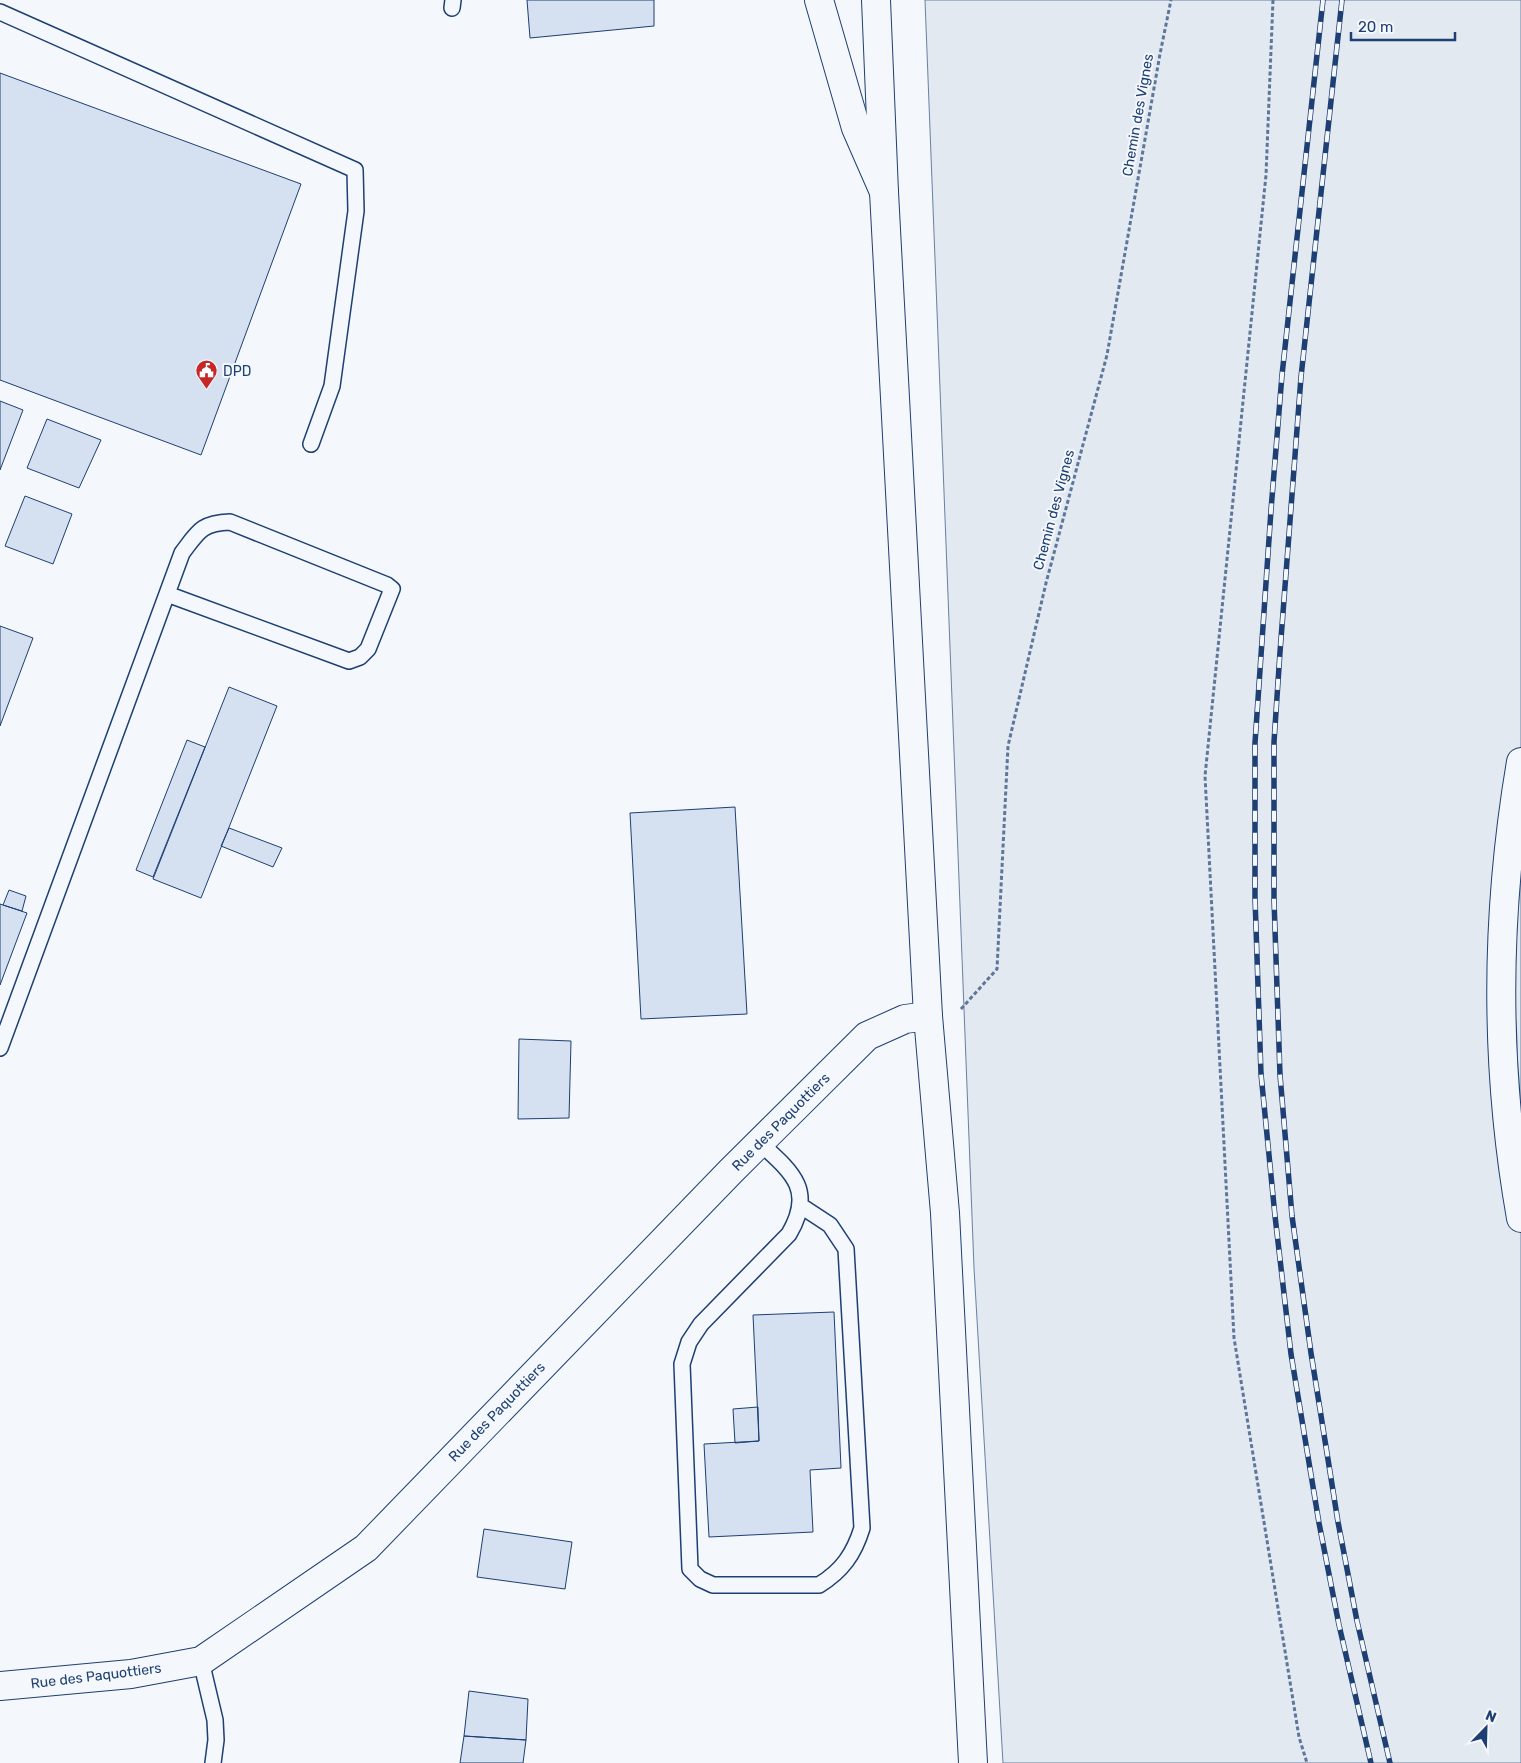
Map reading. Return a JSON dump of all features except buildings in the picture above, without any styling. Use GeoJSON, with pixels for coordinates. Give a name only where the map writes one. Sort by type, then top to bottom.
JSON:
{"type":"FeatureCollection","features":[{"type":"Feature","properties":{"kind":"street"},"geometry":{"type":"LineString","coordinates":[[818,0],[856,128],[884,192]]}},
{"type":"Feature","properties":{"kind":"street"},"geometry":{"type":"LineString","coordinates":[[876,0],[884,192],[928,1016],[945,1213],[973,1763]]}},
{"type":"Feature","properties":{"kind":"street"},"geometry":{"type":"LineString","coordinates":[[1521,762],[1506,872],[1500,964],[1501,1052],[1511,1160],[1521,1218]]}},
{"type":"Feature","properties":{"kind":"street","name":"Rue des Paquottiers"},"geometry":{"type":"LineString","coordinates":[[0,1686],[131,1674],[201,1661],[366,1548],[535,1372],[867,1036],[905,1019],[928,1016]]}},
{"type":"Feature","properties":{"kind":"lane"},"geometry":{"type":"LineString","coordinates":[[0,12],[355,170],[356,211],[332,386],[311,444]]}},
{"type":"Feature","properties":{"kind":"lane"},"geometry":{"type":"LineString","coordinates":[[0,1048],[182,553],[201,529],[217,523],[230,522],[387,585],[392,590],[368,649],[360,657],[349,660],[167,594]]}},
{"type":"Feature","properties":{"kind":"lane"},"geometry":{"type":"LineString","coordinates":[[760,1143],[790,1170],[800,1194],[801,1206],[796,1221],[789,1234],[701,1324],[689,1342],[682,1364],[690,1569],[700,1579],[713,1585],[819,1585],[831,1578],[844,1566],[857,1546],[862,1528],[846,1249],[830,1225],[801,1206]]}},
{"type":"Feature","properties":{"kind":"lane"},"geometry":{"type":"LineString","coordinates":[[201,1661],[214,1720],[216,1740],[213,1763]]}},
{"type":"Feature","properties":{"kind":"path","name":"Chemin des Vignes"},"geometry":{"type":"LineString","coordinates":[[956,1014],[997,969],[1008,746],[1046,583],[1107,355],[1171,0]]}},
{"type":"Feature","properties":{"kind":"path"},"geometry":{"type":"LineString","coordinates":[[1273,0],[1266,175],[1205,776],[1234,1338],[1299,1737],[1307,1763]]}},
{"type":"Feature","properties":{"kind":"shaded area"},"geometry":{"type":"Polygon","coordinates":[[[925,0],[1521,0],[1521,1763],[1003,1763],[974,1268],[925,0]]]}},
{"type":"Feature","properties":{"kind":"railway"},"geometry":{"type":"LineString","coordinates":[[1323,0],[1282,375],[1271,510],[1255,743],[1255,898],[1261,1074],[1291,1354],[1319,1523],[1339,1625],[1371,1763]]}},
{"type":"Feature","properties":{"kind":"railway"},"geometry":{"type":"LineString","coordinates":[[1342,0],[1301,377],[1280,652],[1274,742],[1274,900],[1280,1075],[1292,1216],[1311,1353],[1338,1522],[1357,1621],[1390,1763]]}},
{"type":"Feature","properties":{"kind":"place","name":"DPD"},"geometry":{"type":"Point","coordinates":[207,390]}}]}
